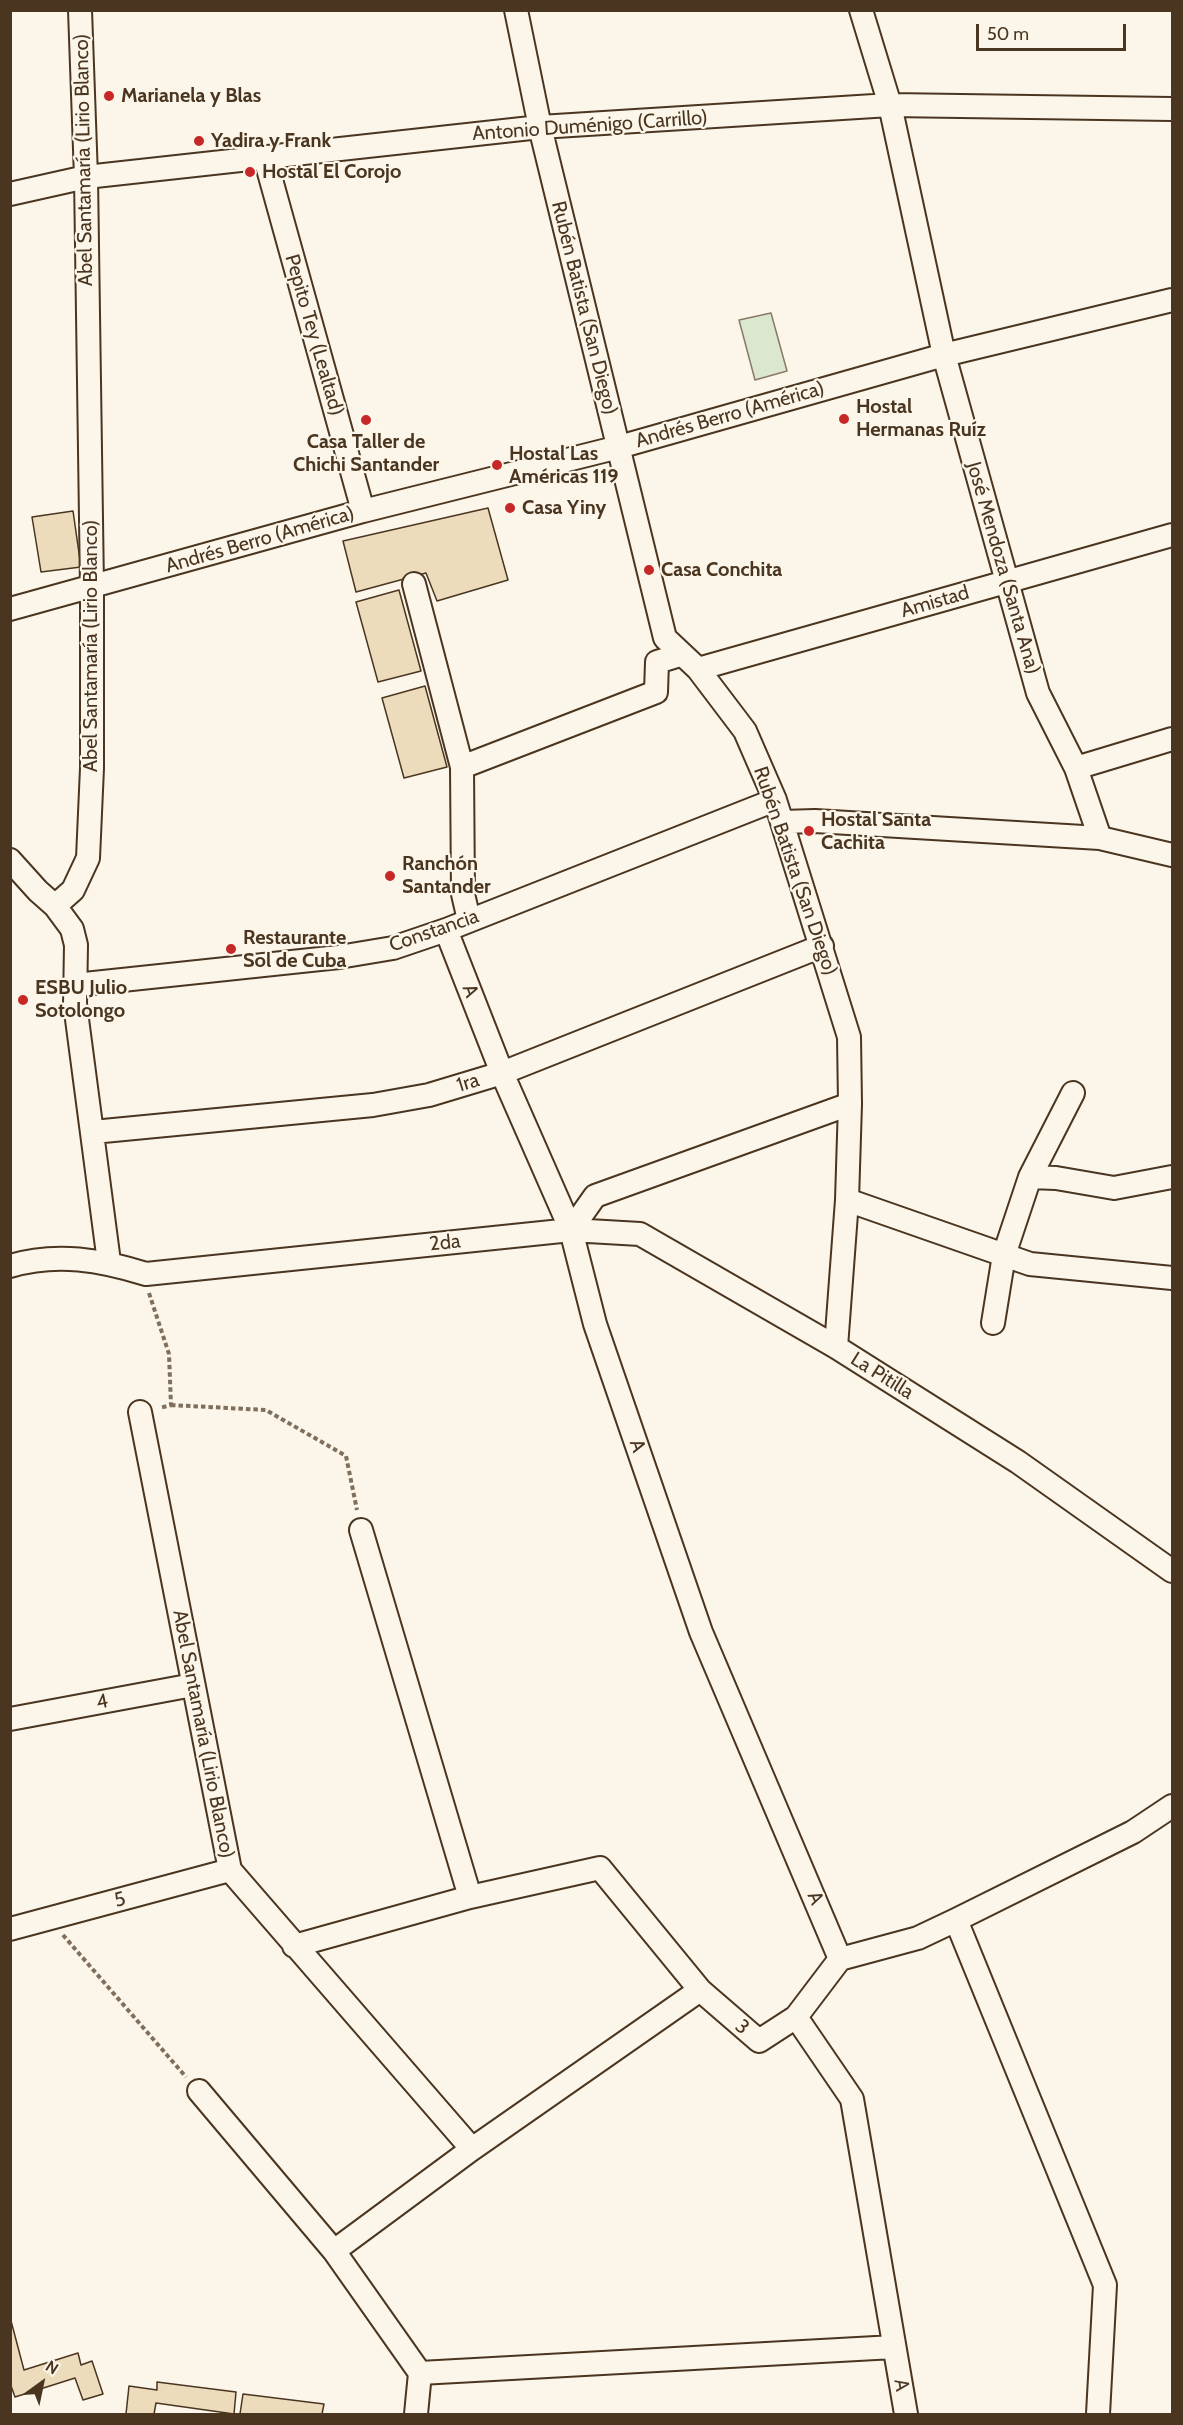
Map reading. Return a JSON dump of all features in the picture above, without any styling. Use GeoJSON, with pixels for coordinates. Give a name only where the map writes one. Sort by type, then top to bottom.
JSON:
{"type":"FeatureCollection","features":[{"type":"Feature","properties":{"kind":"street","name":"Abel Santamaría (Lirio Blanco)"},"geometry":{"type":"LineString","coordinates":[[55,906],[73,890],[88,858],[92,768],[92,587],[86,177],[80,10]]}},
{"type":"Feature","properties":{"kind":"street","name":"Rubén Batista (San Diego)"},"geometry":{"type":"LineString","coordinates":[[516,10],[540,127],[665,638],[689,662],[745,731],[775,800],[849,1037],[850,1104],[847,1200],[836,1347]]}},
{"type":"Feature","properties":{"kind":"street","name":"José Mendoza (Santa Ana)"},"geometry":{"type":"LineString","coordinates":[[861,10],[890,105],[944,356],[1038,693],[1076,768],[1100,838]]}},
{"type":"Feature","properties":{"kind":"street","name":"Antonio Duménigo (Carrillo)"},"geometry":{"type":"LineString","coordinates":[[10,194],[86,177],[540,127],[890,105],[1173,108]]}},
{"type":"Feature","properties":{"kind":"street","name":"Pepito Tey (Lealtad)"},"geometry":{"type":"LineString","coordinates":[[265,158],[363,511]]}},
{"type":"Feature","properties":{"kind":"street","name":"Andrés Berro (América)"},"geometry":{"type":"LineString","coordinates":[[10,609],[363,511],[619,447],[944,356],[1173,300]]}},
{"type":"Feature","properties":{"kind":"street","name":"Amistad"},"geometry":{"type":"LineString","coordinates":[[462,767],[656,692],[657,662],[689,662],[1006,581],[1173,535]]}},
{"type":"Feature","properties":{"kind":"street"},"geometry":{"type":"LineString","coordinates":[[414,584],[462,767],[463,894],[469,920]]}},
{"type":"Feature","properties":{"kind":"street"},"geometry":{"type":"LineString","coordinates":[[1076,768],[1173,739]]}},
{"type":"Feature","properties":{"kind":"street","name":"Constancia"},"geometry":{"type":"LineString","coordinates":[[75,985],[339,957],[393,948],[446,930],[775,800]]}},
{"type":"Feature","properties":{"kind":"street"},"geometry":{"type":"LineString","coordinates":[[782,822],[815,821],[1100,838],[1173,855]]}},
{"type":"Feature","properties":{"kind":"street"},"geometry":{"type":"LineString","coordinates":[[10,860],[55,906],[72,929],[76,945],[75,1004],[109,1262]]}},
{"type":"Feature","properties":{"kind":"street","name":"A"},"geometry":{"type":"LineString","coordinates":[[446,930],[502,1073],[570,1230],[595,1324],[701,1632],[840,1959]]}},
{"type":"Feature","properties":{"kind":"street","name":"1ra"},"geometry":{"type":"LineString","coordinates":[[93,1132],[373,1105],[429,1095],[502,1073],[822,946]]}},
{"type":"Feature","properties":{"kind":"street"},"geometry":{"type":"LineString","coordinates":[[993,1323],[1004,1255],[1030,1177],[1073,1093]]}},
{"type":"Feature","properties":{"kind":"street"},"geometry":{"type":"LineString","coordinates":[[570,1230],[595,1196],[850,1104]]}},
{"type":"Feature","properties":{"kind":"street"},"geometry":{"type":"LineString","coordinates":[[1030,1177],[1056,1178],[1114,1188],[1173,1177]]}},
{"type":"Feature","properties":{"kind":"street"},"geometry":{"type":"LineString","coordinates":[[847,1200],[1030,1264],[1173,1278]]}},
{"type":"Feature","properties":{"kind":"street","name":"2da"},"geometry":{"type":"LineString","coordinates":[[10,1266],[78,1258],[109,1262],[146,1274],[570,1230]]}},
{"type":"Feature","properties":{"kind":"street","name":"La Pitilla"},"geometry":{"type":"LineString","coordinates":[[570,1230],[640,1234],[836,1347],[1017,1462],[1173,1571]]}},
{"type":"Feature","properties":{"kind":"street","name":"Abel Santamaría (Lirio Blanco)"},"geometry":{"type":"LineString","coordinates":[[141,1412],[230,1870],[472,2149]]}},
{"type":"Feature","properties":{"kind":"street"},"geometry":{"type":"LineString","coordinates":[[361,1530],[470,1897]]}},
{"type":"Feature","properties":{"kind":"street","name":"4"},"geometry":{"type":"LineString","coordinates":[[10,1719],[193,1685]]}},
{"type":"Feature","properties":{"kind":"street"},"geometry":{"type":"LineString","coordinates":[[840,1959],[918,1938],[1133,1832],[1173,1806]]}},
{"type":"Feature","properties":{"kind":"street"},"geometry":{"type":"LineString","coordinates":[[294,1946],[470,1897],[600,1868],[700,1990],[472,2149],[334,2251]]}},
{"type":"Feature","properties":{"kind":"street","name":"5"},"geometry":{"type":"LineString","coordinates":[[10,1929],[230,1870]]}},
{"type":"Feature","properties":{"kind":"street"},"geometry":{"type":"LineString","coordinates":[[956,1920],[1105,2285],[1098,2415]]}},
{"type":"Feature","properties":{"kind":"street","name":"3"},"geometry":{"type":"LineString","coordinates":[[700,1990],[759,2041],[795,2018],[840,1959]]}},
{"type":"Feature","properties":{"kind":"street","name":"A"},"geometry":{"type":"LineString","coordinates":[[795,2018],[852,2099],[906,2415]]}},
{"type":"Feature","properties":{"kind":"street"},"geometry":{"type":"LineString","coordinates":[[199,2091],[334,2251],[420,2373],[416,2415]]}},
{"type":"Feature","properties":{"kind":"street"},"geometry":{"type":"LineString","coordinates":[[420,2373],[894,2347]]}},
{"type":"Feature","properties":{"kind":"path"},"geometry":{"type":"LineString","coordinates":[[146,1274],[149,1297],[169,1354],[171,1405]]}},
{"type":"Feature","properties":{"kind":"path"},"geometry":{"type":"LineString","coordinates":[[141,1412],[171,1405],[266,1410],[346,1456],[361,1530]]}},
{"type":"Feature","properties":{"kind":"path"},"geometry":{"type":"LineString","coordinates":[[49,1918],[199,2091]]}},
{"type":"Feature","properties":{"kind":"green space"},"geometry":{"type":"Polygon","coordinates":[[[771,313],[787,371],[755,380],[739,320],[771,313]]]}},
{"type":"Feature","properties":{"kind":"building"},"geometry":{"type":"Polygon","coordinates":[[[488,508],[508,580],[437,601],[426,573],[356,592],[343,541],[488,508]]]}},
{"type":"Feature","properties":{"kind":"building"},"geometry":{"type":"Polygon","coordinates":[[[73,511],[81,567],[41,572],[32,517],[73,511]]]}},
{"type":"Feature","properties":{"kind":"building"},"geometry":{"type":"Polygon","coordinates":[[[399,590],[421,671],[378,682],[356,602],[399,590]]]}},
{"type":"Feature","properties":{"kind":"building"},"geometry":{"type":"Polygon","coordinates":[[[425,686],[447,767],[404,778],[382,698],[425,686]]]}},
{"type":"Feature","properties":{"kind":"building"},"geometry":{"type":"Polygon","coordinates":[[[10,2317],[24,2370],[78,2353],[81,2365],[92,2361],[103,2394],[83,2400],[75,2378],[15,2397],[10,2383],[10,2317]]]}},
{"type":"Feature","properties":{"kind":"building"},"geometry":{"type":"Polygon","coordinates":[[[157,2382],[236,2392],[234,2414],[156,2403],[154,2414],[126,2414],[129,2386],[157,2390],[157,2382]]]}},
{"type":"Feature","properties":{"kind":"building"},"geometry":{"type":"Polygon","coordinates":[[[243,2394],[324,2404],[322,2414],[240,2414],[243,2394]]]}},
{"type":"Feature","properties":{"kind":"place","name":"Marianela y Blas"},"geometry":{"type":"Point","coordinates":[109,96]}},
{"type":"Feature","properties":{"kind":"place","name":"Yadira y Frank"},"geometry":{"type":"Point","coordinates":[199,141]}},
{"type":"Feature","properties":{"kind":"place","name":"Hostal El Corojo"},"geometry":{"type":"Point","coordinates":[250,172]}},
{"type":"Feature","properties":{"kind":"place","name":"Hostal Hermanas Ruíz"},"geometry":{"type":"Point","coordinates":[844,419]}},
{"type":"Feature","properties":{"kind":"place","name":"Casa Taller de Chichi Santander"},"geometry":{"type":"Point","coordinates":[366,420]}},
{"type":"Feature","properties":{"kind":"place","name":"Hostal Las Américas 119"},"geometry":{"type":"Point","coordinates":[497,465]}},
{"type":"Feature","properties":{"kind":"place","name":"Casa Yiny"},"geometry":{"type":"Point","coordinates":[510,508]}},
{"type":"Feature","properties":{"kind":"place","name":"Casa Conchita"},"geometry":{"type":"Point","coordinates":[649,570]}},
{"type":"Feature","properties":{"kind":"place","name":"Hostal Santa Cachita"},"geometry":{"type":"Point","coordinates":[809,831]}},
{"type":"Feature","properties":{"kind":"place","name":"Ranchón Santander"},"geometry":{"type":"Point","coordinates":[390,876]}},
{"type":"Feature","properties":{"kind":"place","name":"Restaurante Sol de Cuba"},"geometry":{"type":"Point","coordinates":[231,949]}},
{"type":"Feature","properties":{"kind":"place","name":"ESBU Julio Sotolongo"},"geometry":{"type":"Point","coordinates":[23,1000]}}]}
